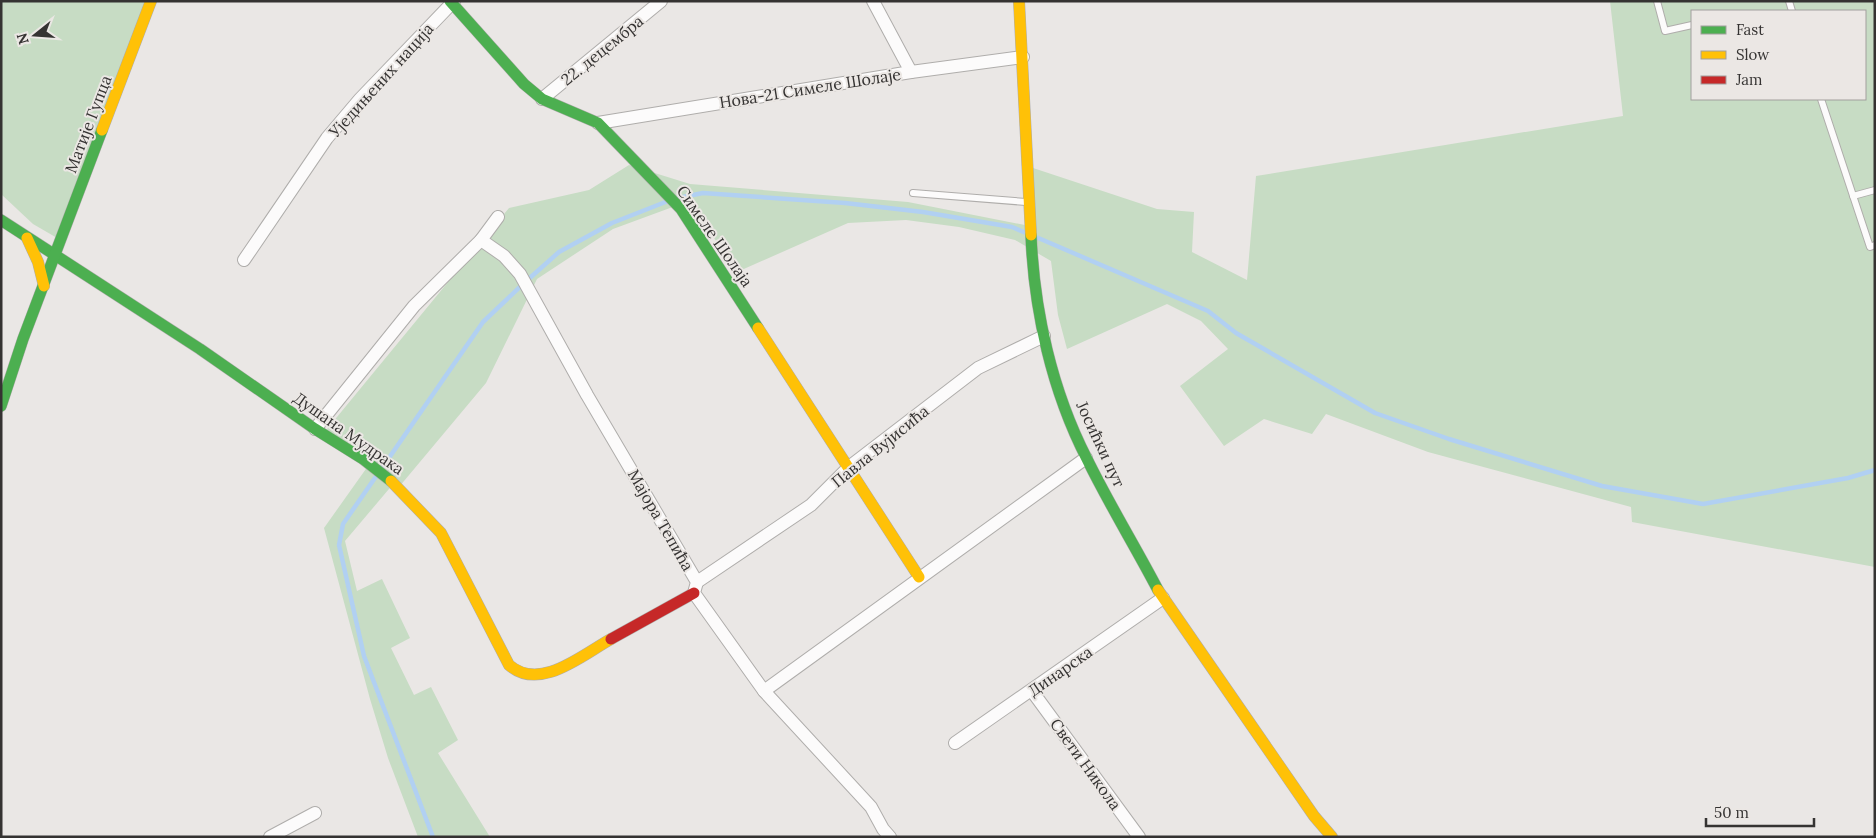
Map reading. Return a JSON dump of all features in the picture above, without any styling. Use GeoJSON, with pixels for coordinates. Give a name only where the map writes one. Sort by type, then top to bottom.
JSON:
{"type":"FeatureCollection","features":[{"type":"Feature","properties":{"kind":"street","name":"Матије Гупца"},"geometry":{"type":"LineString","coordinates":[[1,406],[23,339],[152,1]]}},
{"type":"Feature","properties":{"kind":"street","name":"22. децембра"},"geometry":{"type":"LineString","coordinates":[[542,99],[661,1]]}},
{"type":"Feature","properties":{"kind":"street"},"geometry":{"type":"LineString","coordinates":[[873,1],[911,72]]}},
{"type":"Feature","properties":{"kind":"street","name":"Јосићки пут"},"geometry":{"type":"LineString","coordinates":[[1019,1],[1032,265],[1044,336],[1059,390],[1086,458],[1163,598],[1314,816],[1332,837]]}},
{"type":"Feature","properties":{"kind":"street","name":"Симеле Шолаја"},"geometry":{"type":"LineString","coordinates":[[452,2],[524,84],[542,99],[598,123],[680,210],[919,577]]}},
{"type":"Feature","properties":{"kind":"street","name":"Уједињених нација"},"geometry":{"type":"LineString","coordinates":[[244,260],[327,138],[360,99],[452,2]]}},
{"type":"Feature","properties":{"kind":"street","name":"Нова-21 Симеле Шолаје"},"geometry":{"type":"LineString","coordinates":[[598,123],[911,72],[1022,57]]}},
{"type":"Feature","properties":{"kind":"street"},"geometry":{"type":"LineString","coordinates":[[315,429],[414,306],[481,240],[498,217]]}},
{"type":"Feature","properties":{"kind":"street"},"geometry":{"type":"LineString","coordinates":[[1,220],[55,257]]}},
{"type":"Feature","properties":{"kind":"street"},"geometry":{"type":"LineString","coordinates":[[27,238],[38,262],[44,286]]}},
{"type":"Feature","properties":{"kind":"street","name":"Мајора Тепића"},"geometry":{"type":"LineString","coordinates":[[481,240],[504,256],[520,274],[696,588],[764,691],[871,807],[883,834]]}},
{"type":"Feature","properties":{"kind":"street","name":"Душана Мудрака"},"geometry":{"type":"LineString","coordinates":[[55,257],[200,349],[315,429],[363,459],[394,483],[441,533],[509,665],[526,676],[539,676],[554,671],[696,588]]}},
{"type":"Feature","properties":{"kind":"street","name":"Павла Вујисића"},"geometry":{"type":"LineString","coordinates":[[696,588],[811,505],[849,467],[978,368],[1044,336]]}},
{"type":"Feature","properties":{"kind":"street"},"geometry":{"type":"LineString","coordinates":[[764,691],[1086,458]]}},
{"type":"Feature","properties":{"kind":"street","name":"Динарска"},"geometry":{"type":"LineString","coordinates":[[955,743],[1163,598]]}},
{"type":"Feature","properties":{"kind":"street","name":"Свети Никола"},"geometry":{"type":"LineString","coordinates":[[1032,691],[1139,837]]}},
{"type":"Feature","properties":{"kind":"street"},"geometry":{"type":"LineString","coordinates":[[270,837],[315,813]]}},
{"type":"Feature","properties":{"kind":"lane"},"geometry":{"type":"LineString","coordinates":[[1657,1],[1665,31],[1691,25]]}},
{"type":"Feature","properties":{"kind":"lane"},"geometry":{"type":"LineString","coordinates":[[1821,100],[1870,246],[1875,245]]}},
{"type":"Feature","properties":{"kind":"lane"},"geometry":{"type":"LineString","coordinates":[[1853,196],[1875,190]]}},
{"type":"Feature","properties":{"kind":"lane"},"geometry":{"type":"LineString","coordinates":[[913,194],[1030,202]]}},
{"type":"Feature","properties":{"kind":"green space"},"geometry":{"type":"Polygon","coordinates":[[[1,1],[146,1],[64,242],[33,224],[1,194],[1,1]]]}},
{"type":"Feature","properties":{"kind":"green space"},"geometry":{"type":"Polygon","coordinates":[[[1610,1],[1875,1],[1875,567],[1632,522],[1631,507],[1428,452],[1326,414],[1312,434],[1264,419],[1224,446],[1180,386],[1228,349],[1201,321],[1167,304],[1067,349],[1058,315],[1051,261],[1015,240],[959,227],[906,220],[848,223],[737,272],[689,201],[613,229],[537,279],[486,383],[399,487],[394,483],[345,541],[357,591],[382,579],[410,638],[391,648],[414,695],[431,687],[458,740],[438,753],[490,837],[418,837],[388,758],[370,699],[324,528],[368,466],[323,434],[509,208],[589,190],[629,165],[690,184],[908,202],[1030,226],[1027,166],[1157,209],[1194,212],[1192,252],[1247,280],[1256,176],[1623,116],[1610,1]]]}},
{"type":"Feature","properties":{"kind":"waterway"},"geometry":{"type":"LineString","coordinates":[[678,198],[703,193],[845,203],[923,212],[1012,227],[1026,233]]}},
{"type":"Feature","properties":{"kind":"waterway"},"geometry":{"type":"LineString","coordinates":[[382,468],[483,322],[523,284],[559,252],[612,223],[668,201]]}},
{"type":"Feature","properties":{"kind":"waterway"},"geometry":{"type":"LineString","coordinates":[[1036,237],[1208,311],[1236,333],[1375,413],[1449,439],[1602,486],[1703,504],[1848,478],[1875,470]]}},
{"type":"Feature","properties":{"kind":"waterway"},"geometry":{"type":"LineString","coordinates":[[377,475],[343,524],[339,545],[364,656],[433,837]]}},
{"type":"Feature","properties":{"kind":"traffic: fast"},"geometry":{"type":"LineString","coordinates":[[450,1],[524,84],[542,99],[598,123],[681,209],[758,328]]}},
{"type":"Feature","properties":{"kind":"traffic: fast"},"geometry":{"type":"LineString","coordinates":[[1,406],[23,339],[102,130]]}},
{"type":"Feature","properties":{"kind":"traffic: fast"},"geometry":{"type":"LineString","coordinates":[[1,220],[200,349],[315,429],[363,459],[391,481]]}},
{"type":"Feature","properties":{"kind":"traffic: fast"},"geometry":{"type":"LineString","coordinates":[[1031,235],[1036,293],[1041,321],[1047,350],[1064,406],[1095,476],[1158,590]]}},
{"type":"Feature","properties":{"kind":"traffic: slow"},"geometry":{"type":"LineString","coordinates":[[102,130],[151,1]]}},
{"type":"Feature","properties":{"kind":"traffic: slow"},"geometry":{"type":"LineString","coordinates":[[1019,1],[1031,235]]}},
{"type":"Feature","properties":{"kind":"traffic: slow"},"geometry":{"type":"LineString","coordinates":[[27,238],[38,262],[44,286]]}},
{"type":"Feature","properties":{"kind":"traffic: slow"},"geometry":{"type":"LineString","coordinates":[[758,328],[919,577]]}},
{"type":"Feature","properties":{"kind":"traffic: slow"},"geometry":{"type":"LineString","coordinates":[[391,481],[441,533],[509,665],[521,672],[534,675],[547,673],[561,668],[611,639]]}},
{"type":"Feature","properties":{"kind":"traffic: slow"},"geometry":{"type":"LineString","coordinates":[[1158,590],[1314,816],[1332,837]]}},
{"type":"Feature","properties":{"kind":"traffic: jam"},"geometry":{"type":"LineString","coordinates":[[611,639],[694,593]]}}]}
